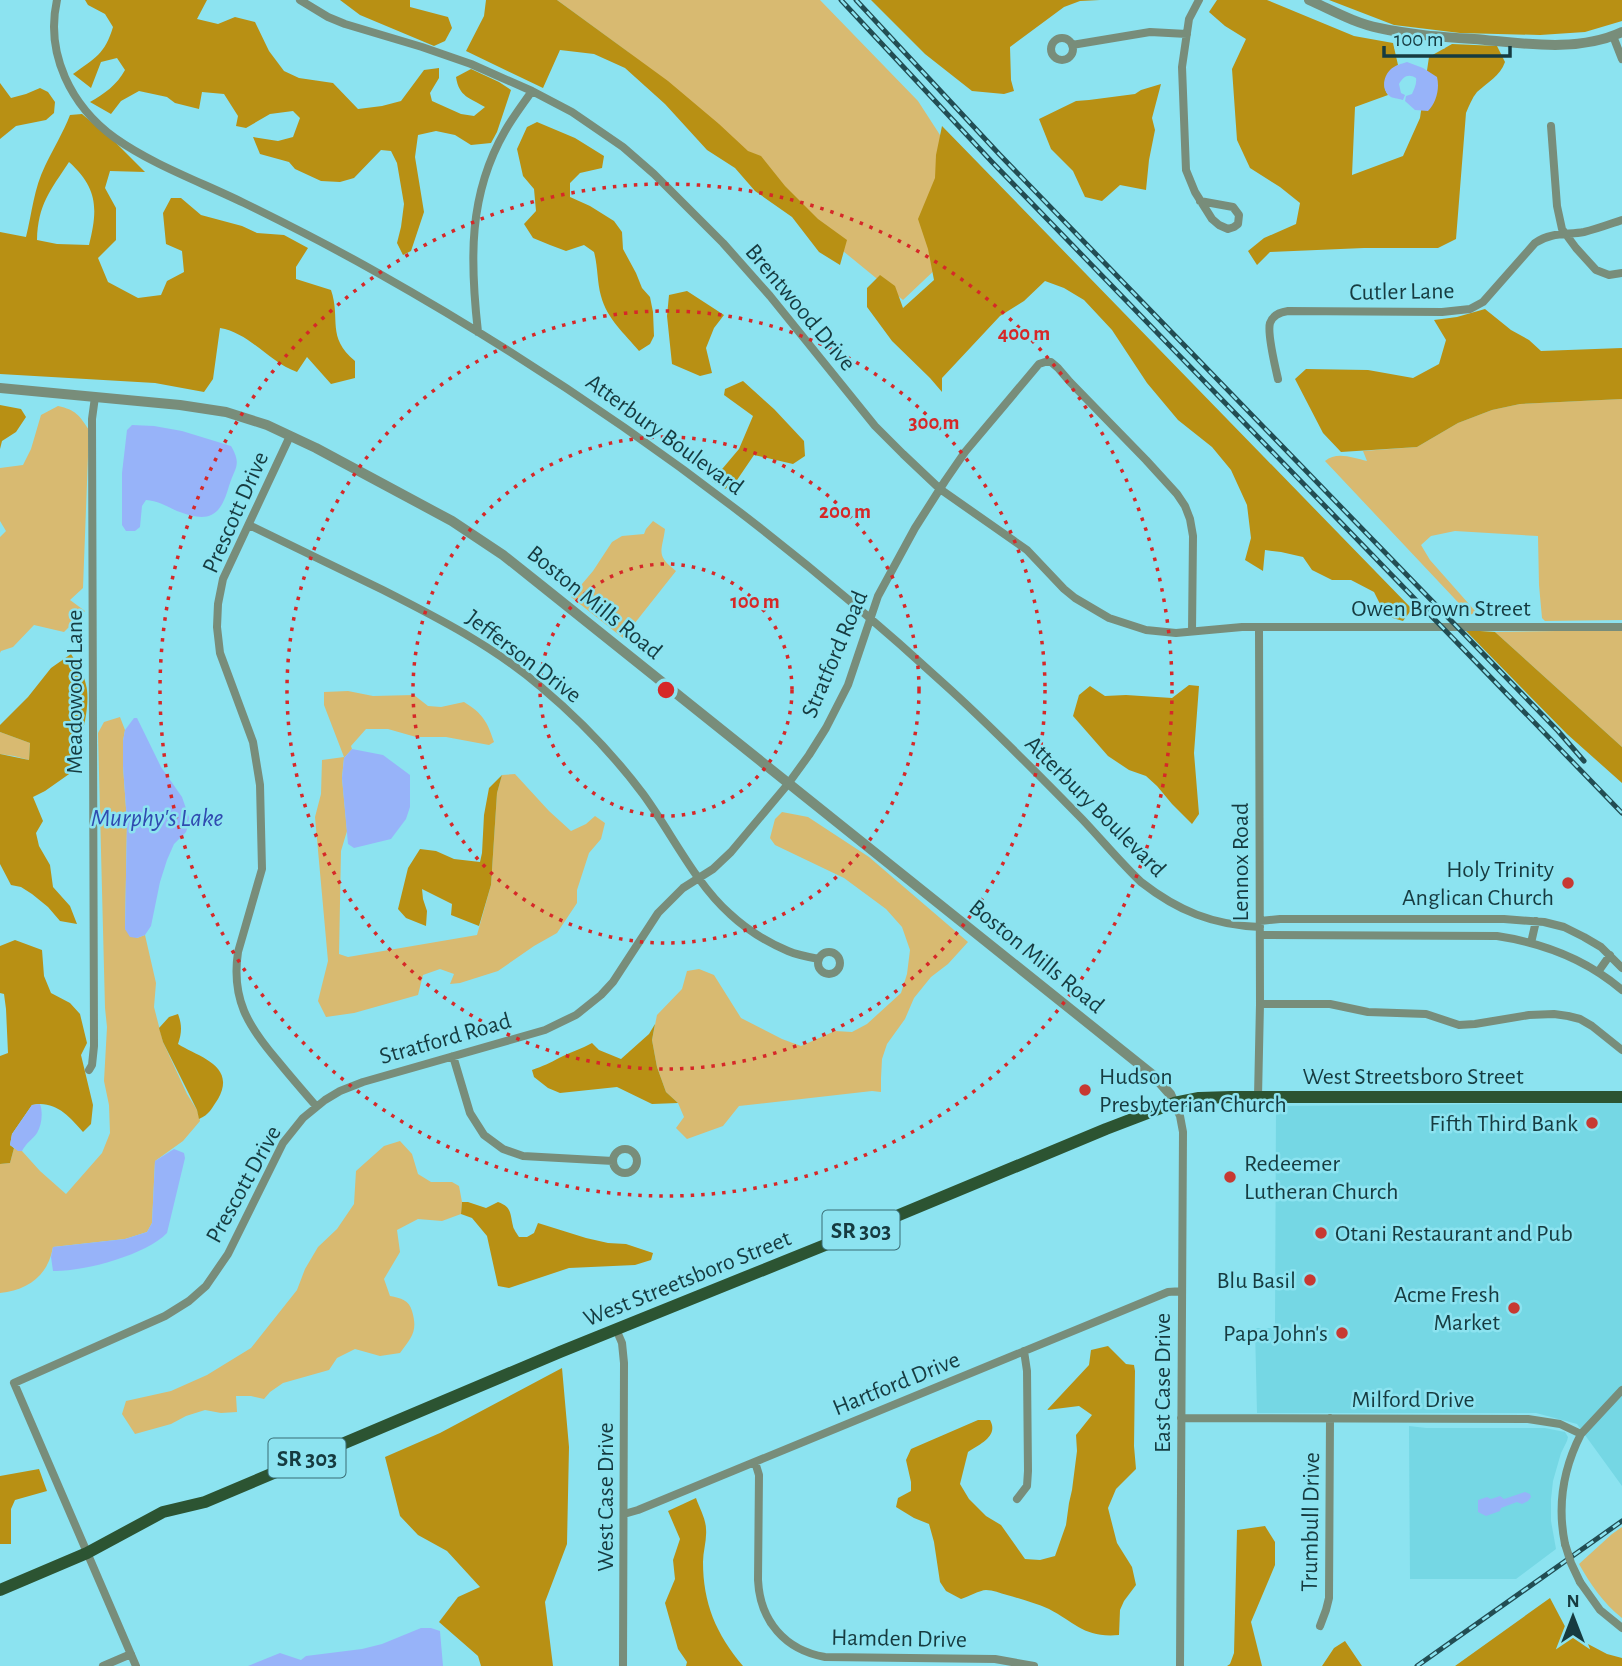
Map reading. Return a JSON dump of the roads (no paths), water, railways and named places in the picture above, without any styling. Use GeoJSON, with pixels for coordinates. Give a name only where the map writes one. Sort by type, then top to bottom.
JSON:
{"type":"FeatureCollection","features":[{"type":"Feature","properties":{"kind":"main road","name":"West Streetsboro Street"},"geometry":{"type":"LineString","coordinates":[[0,1590],[87,1553],[163,1512],[205,1502],[616,1329],[887,1220],[1059,1147],[1174,1103],[1199,1098],[1258,1097],[1622,1097]]}},
{"type":"Feature","properties":{"kind":"street","name":"Atterbury Boulevard"},"geometry":{"type":"LineString","coordinates":[[57,0],[54,30],[60,66],[78,102],[103,129],[156,161],[358,262],[559,382],[633,432],[769,533],[871,618],[1039,774],[1141,882],[1166,901],[1199,916],[1260,928],[1497,936],[1568,955],[1622,990]]}},
{"type":"Feature","properties":{"kind":"street","name":"Brentwood Drive"},"geometry":{"type":"LineString","coordinates":[[300,0],[345,24],[446,55],[533,91],[607,135],[639,160],[723,243],[770,296],[875,426],[903,454],[940,489],[1027,550],[1064,589],[1093,609],[1109,618],[1146,630],[1176,633],[1228,627],[1259,627]]}},
{"type":"Feature","properties":{"kind":"street"},"geometry":{"type":"LineString","coordinates":[[1199,0],[1189,19],[1182,67],[1186,170],[1200,201],[1212,219],[1228,229],[1238,224],[1239,215],[1233,208],[1200,201]]}},
{"type":"Feature","properties":{"kind":"street"},"geometry":{"type":"LineString","coordinates":[[1309,0],[1364,24],[1412,34],[1540,44],[1570,44],[1618,34],[1622,59]]}},
{"type":"Feature","properties":{"kind":"street"},"geometry":{"type":"LineString","coordinates":[[1072,45],[1150,33],[1186,34]]}},
{"type":"Feature","properties":{"kind":"street"},"geometry":{"type":"LineString","coordinates":[[478,332],[472,259],[478,202],[486,172],[500,141],[533,91]]}},
{"type":"Feature","properties":{"kind":"street"},"geometry":{"type":"LineString","coordinates":[[1551,126],[1560,224],[1576,248],[1601,273],[1622,273]]}},
{"type":"Feature","properties":{"kind":"street","name":"Cutler Lane"},"geometry":{"type":"LineString","coordinates":[[1278,379],[1270,330],[1270,322],[1277,314],[1289,311],[1442,312],[1470,309],[1483,302],[1535,243],[1546,236],[1587,232],[1622,220]]}},
{"type":"Feature","properties":{"kind":"street","name":"Stratford Road"},"geometry":{"type":"LineString","coordinates":[[316,1106],[340,1091],[363,1082],[545,1030],[588,1007],[613,982],[658,913],[683,888],[713,869],[731,852],[788,784],[815,746],[848,685],[878,596],[901,553],[965,452],[1039,364],[1051,362],[1058,368],[1146,460],[1185,506],[1193,536],[1192,631]]}},
{"type":"Feature","properties":{"kind":"street","name":"Boston Mills Road"},"geometry":{"type":"LineString","coordinates":[[0,388],[215,410],[267,425],[316,447],[484,542],[1154,1076],[1170,1094],[1174,1103]]}},
{"type":"Feature","properties":{"kind":"street","name":"Meadowood Lane"},"geometry":{"type":"LineString","coordinates":[[89,1070],[94,1046],[92,419],[95,397]]}},
{"type":"Feature","properties":{"kind":"street","name":"Prescott Drive"},"geometry":{"type":"LineString","coordinates":[[87,1553],[14,1382],[165,1316],[189,1301],[205,1286],[228,1254],[283,1143],[316,1106],[260,1040],[245,1016],[238,991],[238,952],[262,869],[260,785],[257,754],[222,661],[218,627],[218,604],[223,579],[290,436]]}},
{"type":"Feature","properties":{"kind":"street","name":"Jefferson Drive"},"geometry":{"type":"LineString","coordinates":[[249,525],[437,617],[481,643],[538,684],[576,718],[629,776],[699,878],[729,914],[751,932],[790,952],[818,959]]}},
{"type":"Feature","properties":{"kind":"street","name":"Lennox Road"},"geometry":{"type":"LineString","coordinates":[[1258,1097],[1259,627]]}},
{"type":"Feature","properties":{"kind":"street","name":"Owen Brown Street"},"geometry":{"type":"LineString","coordinates":[[1259,627],[1622,627]]}},
{"type":"Feature","properties":{"kind":"street","name":"Atterbury Boulevard"},"geometry":{"type":"LineString","coordinates":[[1260,928],[1280,919],[1536,921],[1564,927],[1601,947],[1622,968]]}},
{"type":"Feature","properties":{"kind":"street"},"geometry":{"type":"LineString","coordinates":[[1531,943],[1536,921]]}},
{"type":"Feature","properties":{"kind":"street"},"geometry":{"type":"LineString","coordinates":[[1598,972],[1610,956]]}},
{"type":"Feature","properties":{"kind":"street"},"geometry":{"type":"LineString","coordinates":[[1260,1004],[1330,1004],[1368,1012],[1426,1014],[1463,1026],[1529,1015],[1555,1014],[1580,1019],[1622,1050]]}},
{"type":"Feature","properties":{"kind":"street"},"geometry":{"type":"LineString","coordinates":[[453,1056],[470,1113],[479,1129],[503,1149],[523,1156],[613,1161]]}},
{"type":"Feature","properties":{"kind":"street","name":"East Case Drive"},"geometry":{"type":"LineString","coordinates":[[1174,1103],[1183,1132],[1180,1666]]}},
{"type":"Feature","properties":{"kind":"street","name":"Hartford Drive"},"geometry":{"type":"LineString","coordinates":[[624,1514],[1168,1293],[1182,1291]]}},
{"type":"Feature","properties":{"kind":"street","name":"West Case Drive"},"geometry":{"type":"LineString","coordinates":[[616,1329],[624,1351],[623,1666]]}},
{"type":"Feature","properties":{"kind":"street"},"geometry":{"type":"LineString","coordinates":[[1017,1499],[1027,1486],[1028,1471],[1027,1371],[1024,1351]]}},
{"type":"Feature","properties":{"kind":"street"},"geometry":{"type":"LineString","coordinates":[[1622,1390],[1581,1434],[1569,1463],[1560,1513],[1565,1544],[1580,1582],[1600,1610],[1622,1628]]}},
{"type":"Feature","properties":{"kind":"street","name":"Milford Drive"},"geometry":{"type":"LineString","coordinates":[[1181,1418],[1528,1419],[1560,1424],[1581,1434]]}},
{"type":"Feature","properties":{"kind":"street","name":"Trumbull Drive"},"geometry":{"type":"LineString","coordinates":[[1320,1626],[1329,1598],[1330,1418]]}},
{"type":"Feature","properties":{"kind":"street","name":"Hamden Drive"},"geometry":{"type":"LineString","coordinates":[[755,1462],[759,1475],[760,1597],[773,1626],[790,1643],[807,1653],[825,1657],[995,1659],[1034,1666]]}},
{"type":"Feature","properties":{"kind":"street"},"geometry":{"type":"LineString","coordinates":[[87,1553],[136,1666]]}},
{"type":"Feature","properties":{"kind":"street"},"geometry":{"type":"LineString","coordinates":[[103,1666],[131,1654]]}},
{"type":"Feature","properties":{"kind":"water"},"geometry":{"type":"Polygon","coordinates":[[[1407,62],[1437,77],[1437,96],[1428,111],[1415,110],[1405,101],[1406,96],[1412,94],[1416,78],[1406,76],[1399,84],[1401,93],[1405,95],[1403,100],[1391,97],[1386,91],[1384,84],[1388,73],[1394,67],[1407,62]]]}},
{"type":"Feature","properties":{"kind":"water"},"geometry":{"type":"Polygon","coordinates":[[[132,425],[182,431],[231,446],[236,466],[217,511],[205,517],[197,517],[146,500],[142,506],[140,527],[135,531],[126,531],[122,525],[122,473],[127,430],[132,425]]]}},
{"type":"Feature","properties":{"kind":"water","name":"Murphy's Lake"},"geometry":{"type":"Polygon","coordinates":[[[134,718],[137,718],[161,767],[182,797],[190,820],[186,832],[174,844],[167,860],[151,926],[145,935],[137,938],[130,937],[125,929],[127,822],[123,741],[125,730],[134,718]]]}},
{"type":"Feature","properties":{"kind":"water"},"geometry":{"type":"Polygon","coordinates":[[[352,749],[383,755],[410,775],[410,807],[406,819],[391,839],[354,848],[348,844],[342,778],[344,758],[352,749]]]}},
{"type":"Feature","properties":{"kind":"water"},"geometry":{"type":"Polygon","coordinates":[[[40,1104],[42,1118],[39,1130],[22,1151],[18,1151],[10,1145],[12,1134],[32,1105],[40,1104]]]}},
{"type":"Feature","properties":{"kind":"water"},"geometry":{"type":"Polygon","coordinates":[[[174,1149],[184,1153],[185,1158],[167,1233],[145,1248],[113,1261],[81,1269],[53,1271],[53,1247],[125,1239],[147,1232],[152,1223],[155,1161],[174,1149]]]}},
{"type":"Feature","properties":{"kind":"water"},"geometry":{"type":"Polygon","coordinates":[[[1525,1492],[1531,1497],[1522,1504],[1517,1502],[1486,1516],[1478,1512],[1478,1500],[1500,1496],[1504,1499],[1525,1492]]]}},
{"type":"Feature","properties":{"kind":"water"},"geometry":{"type":"Polygon","coordinates":[[[421,1628],[440,1631],[443,1666],[248,1666],[280,1653],[301,1660],[306,1656],[362,1649],[421,1628]]]}},
{"type":"Feature","properties":{"kind":"railway"},"geometry":{"type":"LineString","coordinates":[[841,0],[992,162],[1622,813]]}},
{"type":"Feature","properties":{"kind":"railway"},"geometry":{"type":"LineString","coordinates":[[856,0],[1000,155],[1584,761]]}},
{"type":"Feature","properties":{"kind":"railway"},"geometry":{"type":"LineString","coordinates":[[1417,1666],[1622,1521]]}},
{"type":"Feature","properties":{"kind":"place","name":"Holy Trinity Anglican Church"},"geometry":{"type":"Point","coordinates":[1568,883]}},
{"type":"Feature","properties":{"kind":"place","name":"Hudson Presbyterian Church"},"geometry":{"type":"Point","coordinates":[1085,1090]}},
{"type":"Feature","properties":{"kind":"place","name":"Fifth Third Bank"},"geometry":{"type":"Point","coordinates":[1592,1123]}},
{"type":"Feature","properties":{"kind":"place","name":"Redeemer Lutheran Church"},"geometry":{"type":"Point","coordinates":[1230,1177]}},
{"type":"Feature","properties":{"kind":"place","name":"Otani Restaurant and Pub"},"geometry":{"type":"Point","coordinates":[1321,1233]}},
{"type":"Feature","properties":{"kind":"place","name":"Blu Basil"},"geometry":{"type":"Point","coordinates":[1310,1280]}},
{"type":"Feature","properties":{"kind":"place","name":"Acme Fresh Market"},"geometry":{"type":"Point","coordinates":[1514,1308]}},
{"type":"Feature","properties":{"kind":"place","name":"Papa John's"},"geometry":{"type":"Point","coordinates":[1342,1333]}}]}
